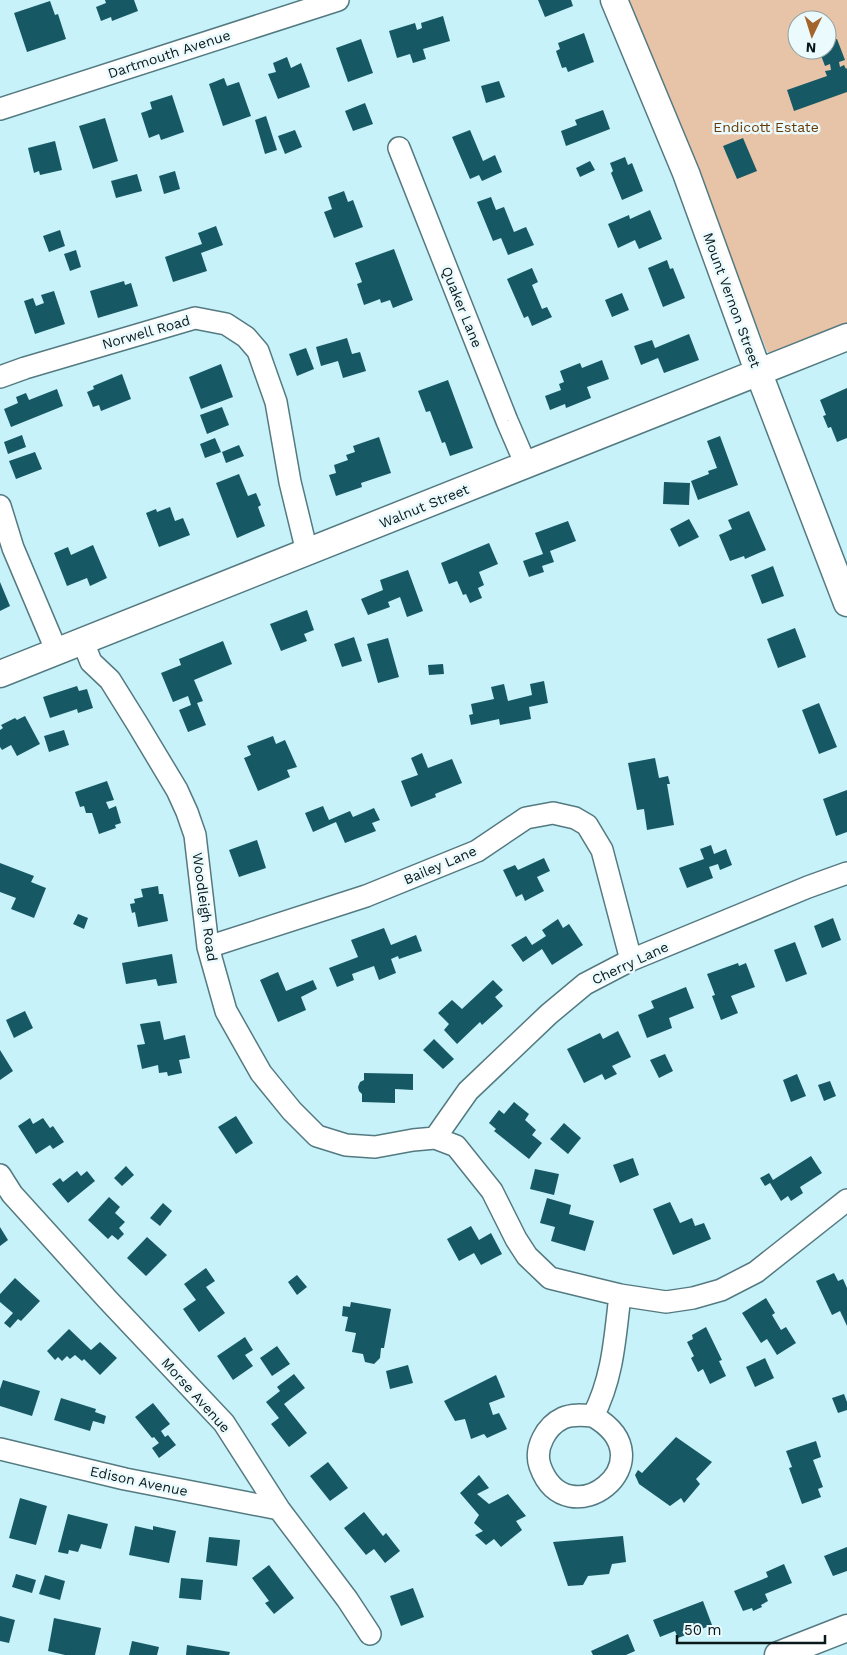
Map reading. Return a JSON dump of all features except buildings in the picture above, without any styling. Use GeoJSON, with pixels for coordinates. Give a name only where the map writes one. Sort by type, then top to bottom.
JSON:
{"type":"FeatureCollection","features":[{"type":"Feature","properties":{"kind":"street","name":"Dartmouth Avenue"},"geometry":{"type":"LineString","coordinates":[[0,109],[338,0]]}},
{"type":"Feature","properties":{"kind":"street","name":"Mount Vernon Street"},"geometry":{"type":"LineString","coordinates":[[614,0],[686,173],[758,371],[847,602]]}},
{"type":"Feature","properties":{"kind":"street","name":"Quaker Lane"},"geometry":{"type":"LineString","coordinates":[[399,148],[526,465]]}},
{"type":"Feature","properties":{"kind":"street","name":"Norwell Road"},"geometry":{"type":"LineString","coordinates":[[0,377],[34,365],[195,318],[226,324],[246,337],[258,351],[276,402],[290,482],[307,552]]}},
{"type":"Feature","properties":{"kind":"street","name":"Walnut Street"},"geometry":{"type":"LineString","coordinates":[[0,674],[847,337]]}},
{"type":"Feature","properties":{"kind":"street"},"geometry":{"type":"LineString","coordinates":[[0,506],[13,548],[58,652]]}},
{"type":"Feature","properties":{"kind":"street","name":"Woodleigh Road"},"geometry":{"type":"LineString","coordinates":[[83,642],[91,662],[110,680],[177,790],[187,812],[195,835],[208,947],[226,1011],[261,1073],[292,1111],[318,1136],[346,1145],[376,1147],[435,1138],[456,1146],[492,1191],[516,1239],[527,1256],[550,1278],[620,1295],[666,1302],[693,1298],[721,1290],[756,1272],[847,1200]]}},
{"type":"Feature","properties":{"kind":"street","name":"Bailey Lane"},"geometry":{"type":"LineString","coordinates":[[208,947],[366,896],[477,851],[526,818],[553,813],[575,818],[587,825],[602,850],[631,960]]}},
{"type":"Feature","properties":{"kind":"street","name":"Cherry Lane"},"geometry":{"type":"LineString","coordinates":[[435,1138],[468,1091],[549,1014],[585,984],[631,960],[808,887],[847,873]]}},
{"type":"Feature","properties":{"kind":"street","name":"Morse Avenue"},"geometry":{"type":"LineString","coordinates":[[0,1175],[18,1201],[224,1423],[279,1509],[347,1599],[370,1634]]}},
{"type":"Feature","properties":{"kind":"street"},"geometry":{"type":"LineString","coordinates":[[593,1416],[602,1398],[612,1364],[620,1295]]}},
{"type":"Feature","properties":{"kind":"street","name":"Edison Avenue"},"geometry":{"type":"LineString","coordinates":[[0,1449],[124,1479],[279,1509]]}},
{"type":"Feature","properties":{"kind":"street"},"geometry":{"type":"LineString","coordinates":[[778,1655],[847,1628]]}},
{"type":"Feature","properties":{"kind":"green space","name":"Endicott Estate"},"geometry":{"type":"Polygon","coordinates":[[[629,0],[847,0],[847,327],[771,354],[767,351],[629,0]]]}}]}
